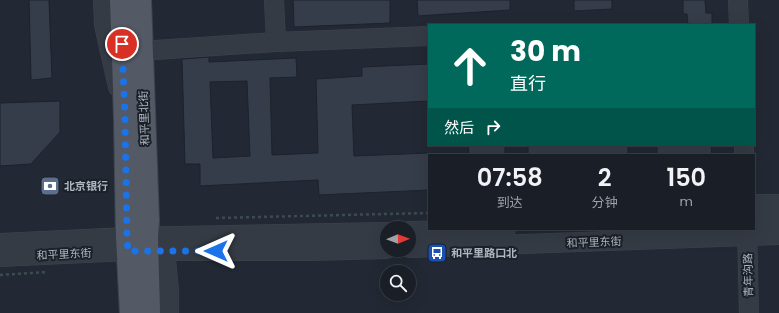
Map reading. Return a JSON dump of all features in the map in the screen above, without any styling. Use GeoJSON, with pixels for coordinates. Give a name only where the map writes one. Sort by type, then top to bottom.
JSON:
{"type":"FeatureCollection","features":[{"type":"Feature","properties":{"kind":"main road","name":"和平里北街"},"geometry":{"type":"LineString","coordinates":[[121,0],[125,118],[146,244],[149,313]]}},
{"type":"Feature","properties":{"kind":"main road","name":"和平里北街"},"geometry":{"type":"LineString","coordinates":[[131,313],[146,244],[148,221],[140,0]]}},
{"type":"Feature","properties":{"kind":"street"},"geometry":{"type":"LineString","coordinates":[[103,0],[104,25],[125,118]]}},
{"type":"Feature","properties":{"kind":"street"},"geometry":{"type":"LineString","coordinates":[[274,0],[276,42]]}},
{"type":"Feature","properties":{"kind":"street"},"geometry":{"type":"LineString","coordinates":[[738,0],[739,24]]}},
{"type":"Feature","properties":{"kind":"street"},"geometry":{"type":"LineString","coordinates":[[142,50],[276,42],[428,36]]}},
{"type":"Feature","properties":{"kind":"street"},"geometry":{"type":"LineString","coordinates":[[755,204],[779,204]]}},
{"type":"Feature","properties":{"kind":"street","name":"和平里东街"},"geometry":{"type":"LineString","coordinates":[[755,228],[779,222]]}},
{"type":"Feature","properties":{"kind":"street"},"geometry":{"type":"LineString","coordinates":[[416,231],[458,230]]}},
{"type":"Feature","properties":{"kind":"street","name":"和平里东街"},"geometry":{"type":"LineString","coordinates":[[416,248],[749,230],[779,236]]}},
{"type":"Feature","properties":{"kind":"street","name":"青年沟路"},"geometry":{"type":"LineString","coordinates":[[749,230],[749,313]]}},
{"type":"Feature","properties":{"kind":"street","name":"和平里东街"},"geometry":{"type":"LineString","coordinates":[[0,257],[146,244],[380,232]]}},
{"type":"Feature","properties":{"kind":"street","name":"和平里东街"},"geometry":{"type":"LineString","coordinates":[[0,243],[146,244],[308,251],[380,249]]}},
{"type":"Feature","properties":{"kind":"street","name":"和平里北街"},"geometry":{"type":"LineString","coordinates":[[146,244],[169,291],[169,313]]}},
{"type":"Feature","properties":{"kind":"building"},"geometry":{"type":"Polygon","coordinates":[[[29,0],[49,0],[52,78],[31,80],[29,0]]]}},
{"type":"Feature","properties":{"kind":"building"},"geometry":{"type":"Polygon","coordinates":[[[293,0],[390,0],[390,23],[294,27],[293,0]]]}},
{"type":"Feature","properties":{"kind":"building"},"geometry":{"type":"Polygon","coordinates":[[[417,0],[510,0],[510,10],[418,16],[417,0]]]}},
{"type":"Feature","properties":{"kind":"building"},"geometry":{"type":"Polygon","coordinates":[[[574,0],[612,0],[612,9],[574,11],[574,0]]]}},
{"type":"Feature","properties":{"kind":"building"},"geometry":{"type":"Polygon","coordinates":[[[683,0],[705,0],[706,13],[712,13],[712,24],[688,24],[687,14],[683,14],[683,0]]]}},
{"type":"Feature","properties":{"kind":"building"},"geometry":{"type":"Polygon","coordinates":[[[209,57],[209,62],[296,58],[297,77],[270,78],[272,155],[318,153],[316,79],[362,76],[362,67],[428,64],[428,101],[352,105],[354,156],[429,153],[428,190],[319,195],[318,180],[200,186],[200,164],[185,164],[182,59],[209,57]],[[247,81],[210,82],[213,158],[250,156],[247,81]]]}},
{"type":"Feature","properties":{"kind":"building"},"geometry":{"type":"Polygon","coordinates":[[[60,101],[60,132],[31,164],[0,166],[0,103],[60,101]]]}},
{"type":"Feature","properties":{"kind":"building"},"geometry":{"type":"Polygon","coordinates":[[[468,146],[505,146],[505,154],[469,154],[468,146]]]}},
{"type":"Feature","properties":{"kind":"building"},"geometry":{"type":"Polygon","coordinates":[[[528,146],[628,146],[628,154],[528,154],[528,146]]]}},
{"type":"Feature","properties":{"kind":"building"},"geometry":{"type":"Polygon","coordinates":[[[657,146],[711,146],[712,154],[657,154],[657,146]]]}},
{"type":"Feature","properties":{"kind":"place","name":"北京银行"},"geometry":{"type":"Point","coordinates":[50,186]}},
{"type":"Feature","properties":{"kind":"place","name":"和平里路口北"},"geometry":{"type":"Point","coordinates":[437,253]}},
{"type":"Feature","properties":{"kind":"route"},"geometry":{"type":"LineString","coordinates":[[122,44],[128,251],[216,251]]}}]}
